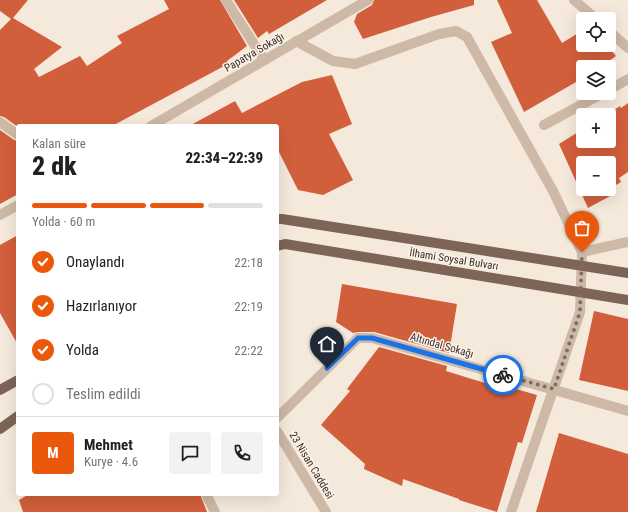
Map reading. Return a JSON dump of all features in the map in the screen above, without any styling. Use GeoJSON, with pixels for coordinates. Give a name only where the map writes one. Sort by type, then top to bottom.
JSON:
{"type":"FeatureCollection","features":[{"type":"Feature","properties":{"kind":"main road","name":"İlhami Soysal Bulvarı"},"geometry":{"type":"LineString","coordinates":[[279,219],[628,273]]}},
{"type":"Feature","properties":{"kind":"main road","name":"İlhami Soysal Bulvarı"},"geometry":{"type":"LineString","coordinates":[[279,246],[285,244],[628,300]]}},
{"type":"Feature","properties":{"kind":"main road"},"geometry":{"type":"LineString","coordinates":[[0,390],[16,381]]}},
{"type":"Feature","properties":{"kind":"main road"},"geometry":{"type":"LineString","coordinates":[[0,429],[16,417]]}},
{"type":"Feature","properties":{"kind":"street"},"geometry":{"type":"LineString","coordinates":[[226,0],[264,60]]}},
{"type":"Feature","properties":{"kind":"street","name":"Papatya Sokağı"},"geometry":{"type":"LineString","coordinates":[[154,124],[368,0]]}},
{"type":"Feature","properties":{"kind":"street"},"geometry":{"type":"LineString","coordinates":[[574,0],[588,12]]}},
{"type":"Feature","properties":{"kind":"street"},"geometry":{"type":"LineString","coordinates":[[296,41],[333,61],[355,64],[439,34],[456,31],[467,37],[553,191],[582,252],[580,312],[511,512]]}},
{"type":"Feature","properties":{"kind":"street"},"geometry":{"type":"LineString","coordinates":[[616,37],[628,48]]}},
{"type":"Feature","properties":{"kind":"street"},"geometry":{"type":"LineString","coordinates":[[616,86],[628,79]]}},
{"type":"Feature","properties":{"kind":"street"},"geometry":{"type":"LineString","coordinates":[[544,125],[590,100]]}},
{"type":"Feature","properties":{"kind":"street"},"geometry":{"type":"LineString","coordinates":[[0,122],[16,134]]}},
{"type":"Feature","properties":{"kind":"street"},"geometry":{"type":"LineString","coordinates":[[0,216],[16,206]]}},
{"type":"Feature","properties":{"kind":"street"},"geometry":{"type":"LineString","coordinates":[[582,252],[628,242]]}},
{"type":"Feature","properties":{"kind":"street","name":"Altındal Sokağı"},"geometry":{"type":"LineString","coordinates":[[279,416],[358,338],[372,338],[628,411]]}},
{"type":"Feature","properties":{"kind":"street","name":"23 Nisan Caddesi"},"geometry":{"type":"LineString","coordinates":[[279,434],[326,512]]}},
{"type":"Feature","properties":{"kind":"street"},"geometry":{"type":"LineString","coordinates":[[207,496],[215,512]]}},
{"type":"Feature","properties":{"kind":"building"},"geometry":{"type":"Polygon","coordinates":[[[0,0],[28,0],[13,18],[62,47],[34,69],[39,77],[80,56],[87,66],[122,43],[117,36],[169,9],[164,0],[220,0],[247,46],[227,61],[228,64],[116,124],[16,124],[16,126],[0,116],[0,30],[11,19],[0,11],[0,0]]]}},
{"type":"Feature","properties":{"kind":"building"},"geometry":{"type":"Polygon","coordinates":[[[234,0],[327,0],[269,34],[267,31],[258,38],[234,0]]]}},
{"type":"Feature","properties":{"kind":"building"},"geometry":{"type":"Polygon","coordinates":[[[374,0],[474,0],[474,5],[363,39],[354,22],[357,14],[372,5],[374,0]]]}},
{"type":"Feature","properties":{"kind":"building"},"geometry":{"type":"Polygon","coordinates":[[[497,0],[537,0],[562,43],[576,34],[576,52],[613,52],[616,56],[610,60],[576,60],[576,82],[524,112],[491,42],[512,33],[497,0]]]}},
{"type":"Feature","properties":{"kind":"building"},"geometry":{"type":"Polygon","coordinates":[[[332,75],[352,124],[329,134],[353,180],[323,195],[298,190],[279,152],[279,124],[193,124],[235,101],[242,113],[302,82],[332,75]]]}},
{"type":"Feature","properties":{"kind":"building"},"geometry":{"type":"Polygon","coordinates":[[[628,103],[628,172],[619,178],[621,182],[616,185],[616,156],[576,156],[576,182],[559,144],[576,133],[576,148],[616,148],[616,109],[620,106],[621,108],[628,103]]]}},
{"type":"Feature","properties":{"kind":"building"},"geometry":{"type":"Polygon","coordinates":[[[0,130],[16,140],[16,195],[0,204],[0,130]]]}},
{"type":"Feature","properties":{"kind":"building"},"geometry":{"type":"Polygon","coordinates":[[[583,196],[610,196],[588,208],[583,196]]]}},
{"type":"Feature","properties":{"kind":"building"},"geometry":{"type":"Polygon","coordinates":[[[16,236],[16,341],[0,313],[0,245],[16,236]]]}},
{"type":"Feature","properties":{"kind":"building"},"geometry":{"type":"Polygon","coordinates":[[[342,284],[457,304],[449,353],[374,332],[353,333],[336,322],[342,284]]]}},
{"type":"Feature","properties":{"kind":"building"},"geometry":{"type":"Polygon","coordinates":[[[594,311],[628,319],[628,391],[579,380],[594,311]]]}},
{"type":"Feature","properties":{"kind":"building"},"geometry":{"type":"Polygon","coordinates":[[[379,347],[447,366],[446,371],[501,388],[502,385],[537,395],[522,443],[518,442],[497,512],[459,500],[403,479],[402,486],[364,469],[365,464],[321,425],[350,391],[347,389],[379,347]]]}},
{"type":"Feature","properties":{"kind":"building"},"geometry":{"type":"Polygon","coordinates":[[[559,433],[628,454],[628,512],[536,512],[559,433]]]}},
{"type":"Feature","properties":{"kind":"building"},"geometry":{"type":"Polygon","coordinates":[[[26,496],[201,496],[207,512],[23,512],[19,500],[26,496]]]}},
{"type":"Feature","properties":{"kind":"way so far"},"geometry":{"type":"LineString","coordinates":[[503,375],[554,389],[580,312],[582,252]]}},
{"type":"Feature","properties":{"kind":"route"},"geometry":{"type":"LineString","coordinates":[[327,368],[358,338],[372,338],[503,375]]}}]}
